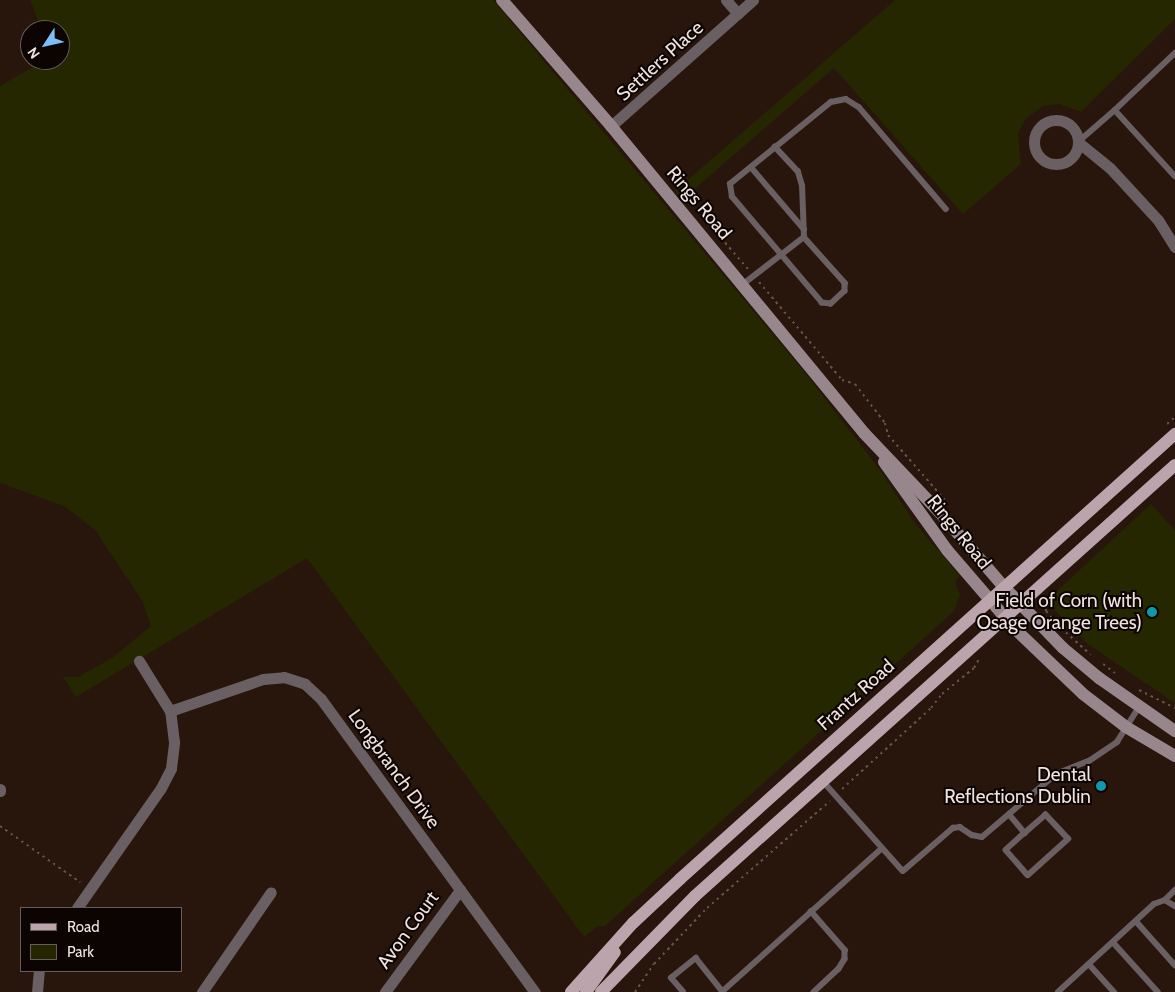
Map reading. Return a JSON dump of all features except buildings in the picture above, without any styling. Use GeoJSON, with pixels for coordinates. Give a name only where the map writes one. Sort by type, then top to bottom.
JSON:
{"type":"FeatureCollection","features":[{"type":"Feature","properties":{"kind":"main road","name":"Rings Road"},"geometry":{"type":"LineString","coordinates":[[502,0],[611,126],[864,433],[942,515],[1004,587],[1063,648],[1139,707],[1175,731]]}},
{"type":"Feature","properties":{"kind":"main road","name":"Rings Road"},"geometry":{"type":"LineString","coordinates":[[864,433],[916,511],[990,600],[1052,666],[1126,727],[1175,756]]}},
{"type":"Feature","properties":{"kind":"main road","name":"Frantz Road"},"geometry":{"type":"LineString","coordinates":[[572,992],[627,930],[1175,434]]}},
{"type":"Feature","properties":{"kind":"main road"},"geometry":{"type":"LineString","coordinates":[[601,992],[650,939],[1175,465]]}},
{"type":"Feature","properties":{"kind":"main road"},"geometry":{"type":"LineString","coordinates":[[586,992],[627,930]]}},
{"type":"Feature","properties":{"kind":"street"},"geometry":{"type":"LineString","coordinates":[[726,0],[738,14]]}},
{"type":"Feature","properties":{"kind":"street","name":"Settlers Place"},"geometry":{"type":"LineString","coordinates":[[611,126],[753,0]]}},
{"type":"Feature","properties":{"kind":"street"},"geometry":{"type":"LineString","coordinates":[[1078,142],[1070,160],[1057,165],[1043,161],[1033,143],[1043,123],[1058,120],[1072,126],[1078,142],[1110,168],[1172,234],[1175,248]]}},
{"type":"Feature","properties":{"kind":"street"},"geometry":{"type":"LineString","coordinates":[[78,907],[161,788],[171,768],[174,742],[170,711],[139,661]]}},
{"type":"Feature","properties":{"kind":"street","name":"Longbranch Drive"},"geometry":{"type":"LineString","coordinates":[[170,711],[263,679],[284,677],[305,684],[321,698],[535,992]]}},
{"type":"Feature","properties":{"kind":"street","name":"Avon Court"},"geometry":{"type":"LineString","coordinates":[[385,992],[460,890]]}},
{"type":"Feature","properties":{"kind":"street"},"geometry":{"type":"LineString","coordinates":[[202,992],[271,892]]}},
{"type":"Feature","properties":{"kind":"street"},"geometry":{"type":"LineString","coordinates":[[37,992],[39,972]]}},
{"type":"Feature","properties":{"kind":"lane"},"geometry":{"type":"LineString","coordinates":[[1078,142],[1175,53]]}},
{"type":"Feature","properties":{"kind":"lane"},"geometry":{"type":"LineString","coordinates":[[775,147],[798,172],[802,186],[804,238],[845,283],[845,291],[831,304],[822,303],[732,197],[730,184],[750,167],[830,102],[846,99],[859,107],[946,209]]}},
{"type":"Feature","properties":{"kind":"lane"},"geometry":{"type":"LineString","coordinates":[[1115,110],[1175,176]]}},
{"type":"Feature","properties":{"kind":"lane"},"geometry":{"type":"LineString","coordinates":[[750,167],[804,230]]}},
{"type":"Feature","properties":{"kind":"lane"},"geometry":{"type":"LineString","coordinates":[[742,286],[804,238]]}},
{"type":"Feature","properties":{"kind":"lane"},"geometry":{"type":"LineString","coordinates":[[823,781],[903,871],[953,828],[960,827],[972,836],[982,837],[1056,774],[1089,761],[1117,742],[1139,707]]}},
{"type":"Feature","properties":{"kind":"lane"},"geometry":{"type":"LineString","coordinates":[[1009,814],[1025,833]]}},
{"type":"Feature","properties":{"kind":"lane"},"geometry":{"type":"LineString","coordinates":[[1046,814],[1068,839],[1028,875],[1006,850],[1025,833],[1046,814]]}},
{"type":"Feature","properties":{"kind":"lane"},"geometry":{"type":"LineString","coordinates":[[683,992],[671,978],[696,958],[724,991],[882,848]]}},
{"type":"Feature","properties":{"kind":"lane"},"geometry":{"type":"LineString","coordinates":[[1058,992],[1154,904],[1165,900],[1175,890]]}},
{"type":"Feature","properties":{"kind":"lane"},"geometry":{"type":"LineString","coordinates":[[1165,900],[1175,906]]}},
{"type":"Feature","properties":{"kind":"lane"},"geometry":{"type":"LineString","coordinates":[[811,911],[845,950],[845,959],[839,969],[814,992]]}},
{"type":"Feature","properties":{"kind":"lane"},"geometry":{"type":"LineString","coordinates":[[1136,921],[1175,965]]}},
{"type":"Feature","properties":{"kind":"lane"},"geometry":{"type":"LineString","coordinates":[[1113,942],[1158,992]]}},
{"type":"Feature","properties":{"kind":"lane"},"geometry":{"type":"LineString","coordinates":[[1089,964],[1114,992]]}},
{"type":"Feature","properties":{"kind":"path"},"geometry":{"type":"LineString","coordinates":[[702,216],[842,380],[854,384],[885,423],[888,436],[946,501]]}},
{"type":"Feature","properties":{"kind":"path"},"geometry":{"type":"LineString","coordinates":[[1031,594],[1046,606],[1055,622],[1119,677]]}},
{"type":"Feature","properties":{"kind":"path"},"geometry":{"type":"LineString","coordinates":[[1133,687],[1175,708]]}},
{"type":"Feature","properties":{"kind":"path"},"geometry":{"type":"LineString","coordinates":[[0,826],[91,889]]}},
{"type":"Feature","properties":{"kind":"green space"},"geometry":{"type":"Polygon","coordinates":[[[30,0],[493,0],[806,374],[880,470],[914,522],[960,576],[955,582],[960,595],[954,611],[605,926],[598,926],[584,937],[307,558],[76,697],[63,677],[78,677],[112,658],[151,626],[143,602],[95,530],[64,506],[0,483],[0,86],[28,70],[70,70],[70,20],[38,20],[30,0]]]}},
{"type":"Feature","properties":{"kind":"green space"},"geometry":{"type":"Polygon","coordinates":[[[895,0],[1175,0],[1175,19],[1081,112],[1060,104],[1043,106],[1025,119],[1018,134],[1021,164],[963,214],[834,68],[683,199],[675,191],[895,0]]]}},
{"type":"Feature","properties":{"kind":"green space"},"geometry":{"type":"Polygon","coordinates":[[[1151,504],[1175,530],[1175,703],[1089,645],[1046,601],[1151,504]]]}},
{"type":"Feature","properties":{"kind":"place","name":"Field of Corn (with Osage Orange Trees)"},"geometry":{"type":"Point","coordinates":[1152,612]}},
{"type":"Feature","properties":{"kind":"place","name":"Dental Reflections Dublin"},"geometry":{"type":"Point","coordinates":[1101,786]}}]}
